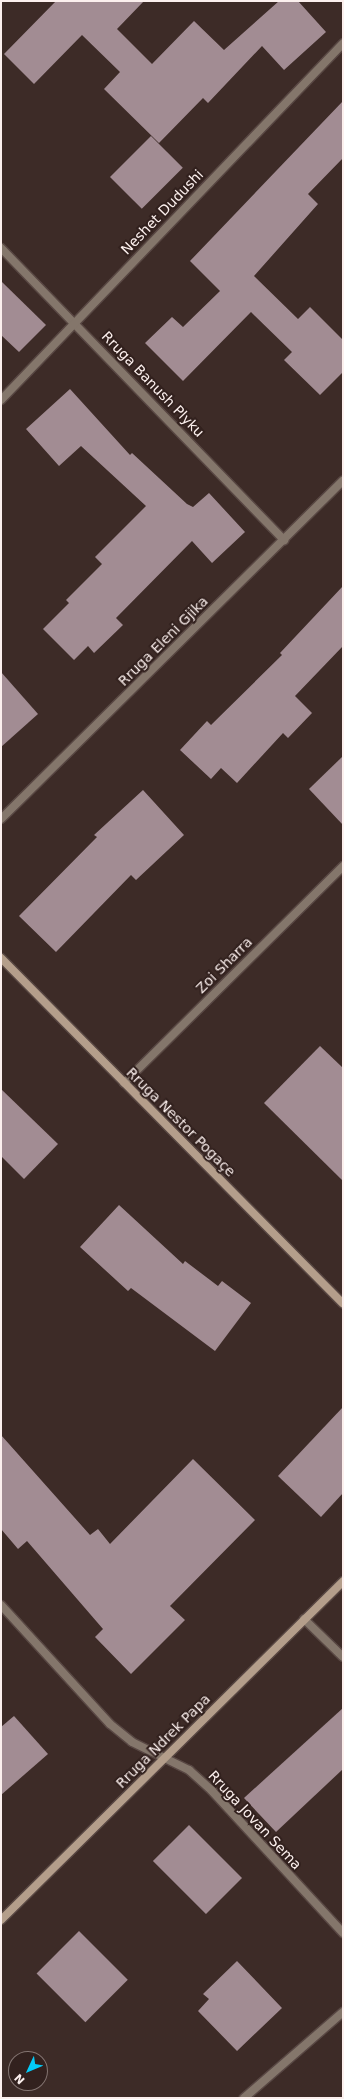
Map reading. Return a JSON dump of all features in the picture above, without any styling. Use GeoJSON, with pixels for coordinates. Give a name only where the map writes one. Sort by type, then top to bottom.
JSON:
{"type":"FeatureCollection","features":[{"type":"Feature","properties":{"kind":"street","name":"Neshet Dudushi"},"geometry":{"type":"LineString","coordinates":[[1,400],[75,321],[343,43]]}},
{"type":"Feature","properties":{"kind":"street","name":"Rruga Banush Plyku"},"geometry":{"type":"LineString","coordinates":[[1,248],[75,321],[284,540]]}},
{"type":"Feature","properties":{"kind":"street","name":"Rruga Eleni Gjika"},"geometry":{"type":"LineString","coordinates":[[1,819],[343,481]]}},
{"type":"Feature","properties":{"kind":"street","name":"Zoi Sharra"},"geometry":{"type":"LineString","coordinates":[[124,1083],[343,866]]}},
{"type":"Feature","properties":{"kind":"street","name":"Rruga Nestor Pogaçe"},"geometry":{"type":"LineString","coordinates":[[1,958],[343,1304]]}},
{"type":"Feature","properties":{"kind":"street","name":"Rruga Ndrek Papa"},"geometry":{"type":"LineString","coordinates":[[1,1920],[343,1581]]}},
{"type":"Feature","properties":{"kind":"street","name":"Rruga Jovan Sema"},"geometry":{"type":"LineString","coordinates":[[1,1604],[110,1724],[132,1742],[189,1770],[212,1791],[343,1933]]}},
{"type":"Feature","properties":{"kind":"street"},"geometry":{"type":"LineString","coordinates":[[304,1619],[343,1657]]}},
{"type":"Feature","properties":{"kind":"street"},"geometry":{"type":"LineString","coordinates":[[244,2098],[343,2012]]}},
{"type":"Feature","properties":{"kind":"building"},"geometry":{"type":"Polygon","coordinates":[[[56,1],[144,1],[117,29],[152,64],[194,21],[224,50],[279,1],[298,1],[326,32],[284,70],[262,46],[208,103],[203,98],[159,143],[104,89],[120,72],[82,35],[34,84],[4,54],[56,1]]]}},
{"type":"Feature","properties":{"kind":"building"},"geometry":{"type":"Polygon","coordinates":[[[343,101],[343,158],[308,194],[318,204],[254,276],[298,319],[310,307],[343,340],[343,372],[320,395],[284,360],[292,352],[251,312],[183,381],[145,343],[172,317],[183,327],[220,291],[190,261],[343,101]]]}},
{"type":"Feature","properties":{"kind":"building"},"geometry":{"type":"Polygon","coordinates":[[[151,136],[183,168],[142,209],[110,177],[151,136]]]}},
{"type":"Feature","properties":{"kind":"building"},"geometry":{"type":"Polygon","coordinates":[[[1,281],[46,325],[19,352],[1,335],[1,281]]]}},
{"type":"Feature","properties":{"kind":"building"},"geometry":{"type":"Polygon","coordinates":[[[70,389],[130,455],[132,453],[187,504],[193,507],[209,493],[245,532],[212,563],[192,541],[116,618],[123,625],[94,653],[88,646],[74,660],[43,629],[69,603],[66,600],[102,564],[95,557],[146,506],[81,446],[59,466],[26,429],[70,389]]]}},
{"type":"Feature","properties":{"kind":"building"},"geometry":{"type":"Polygon","coordinates":[[[343,586],[343,646],[295,696],[312,713],[288,738],[283,733],[237,783],[221,768],[211,779],[180,750],[207,721],[211,725],[282,655],[280,653],[343,586]]]}},
{"type":"Feature","properties":{"kind":"building"},"geometry":{"type":"Polygon","coordinates":[[[1,672],[38,714],[1,747],[1,672]]]}},
{"type":"Feature","properties":{"kind":"building"},"geometry":{"type":"Polygon","coordinates":[[[343,756],[343,825],[309,789],[343,756]]]}},
{"type":"Feature","properties":{"kind":"building"},"geometry":{"type":"Polygon","coordinates":[[[143,790],[184,835],[136,880],[131,875],[56,952],[19,916],[97,837],[94,835],[143,790]]]}},
{"type":"Feature","properties":{"kind":"building"},"geometry":{"type":"Polygon","coordinates":[[[320,1046],[343,1068],[343,1181],[264,1103],[320,1046]]]}},
{"type":"Feature","properties":{"kind":"building"},"geometry":{"type":"Polygon","coordinates":[[[1,1089],[58,1144],[24,1179],[1,1156],[1,1089]]]}},
{"type":"Feature","properties":{"kind":"building"},"geometry":{"type":"Polygon","coordinates":[[[119,1205],[183,1264],[185,1261],[218,1286],[222,1281],[251,1303],[215,1351],[131,1288],[128,1291],[80,1247],[119,1205]]]}},
{"type":"Feature","properties":{"kind":"building"},"geometry":{"type":"Polygon","coordinates":[[[343,1407],[343,1493],[321,1517],[278,1476],[343,1407]]]}},
{"type":"Feature","properties":{"kind":"building"},"geometry":{"type":"Polygon","coordinates":[[[1,1435],[90,1535],[98,1529],[110,1544],[193,1459],[255,1520],[170,1606],[185,1620],[131,1674],[95,1637],[103,1629],[27,1541],[18,1549],[1,1529],[1,1435]]]}},
{"type":"Feature","properties":{"kind":"building"},"geometry":{"type":"Polygon","coordinates":[[[343,1708],[343,1769],[276,1832],[244,1798],[343,1708]]]}},
{"type":"Feature","properties":{"kind":"building"},"geometry":{"type":"Polygon","coordinates":[[[14,1716],[48,1754],[1,1795],[1,1727],[14,1716]]]}},
{"type":"Feature","properties":{"kind":"building"},"geometry":{"type":"Polygon","coordinates":[[[189,1825],[242,1878],[206,1914],[153,1861],[189,1825]]]}},
{"type":"Feature","properties":{"kind":"building"},"geometry":{"type":"Polygon","coordinates":[[[79,1931],[128,1980],[85,2022],[37,1973],[79,1931]]]}},
{"type":"Feature","properties":{"kind":"building"},"geometry":{"type":"Polygon","coordinates":[[[237,1961],[282,2008],[237,2051],[198,2011],[209,1999],[203,1994],[237,1961]]]}}]}
